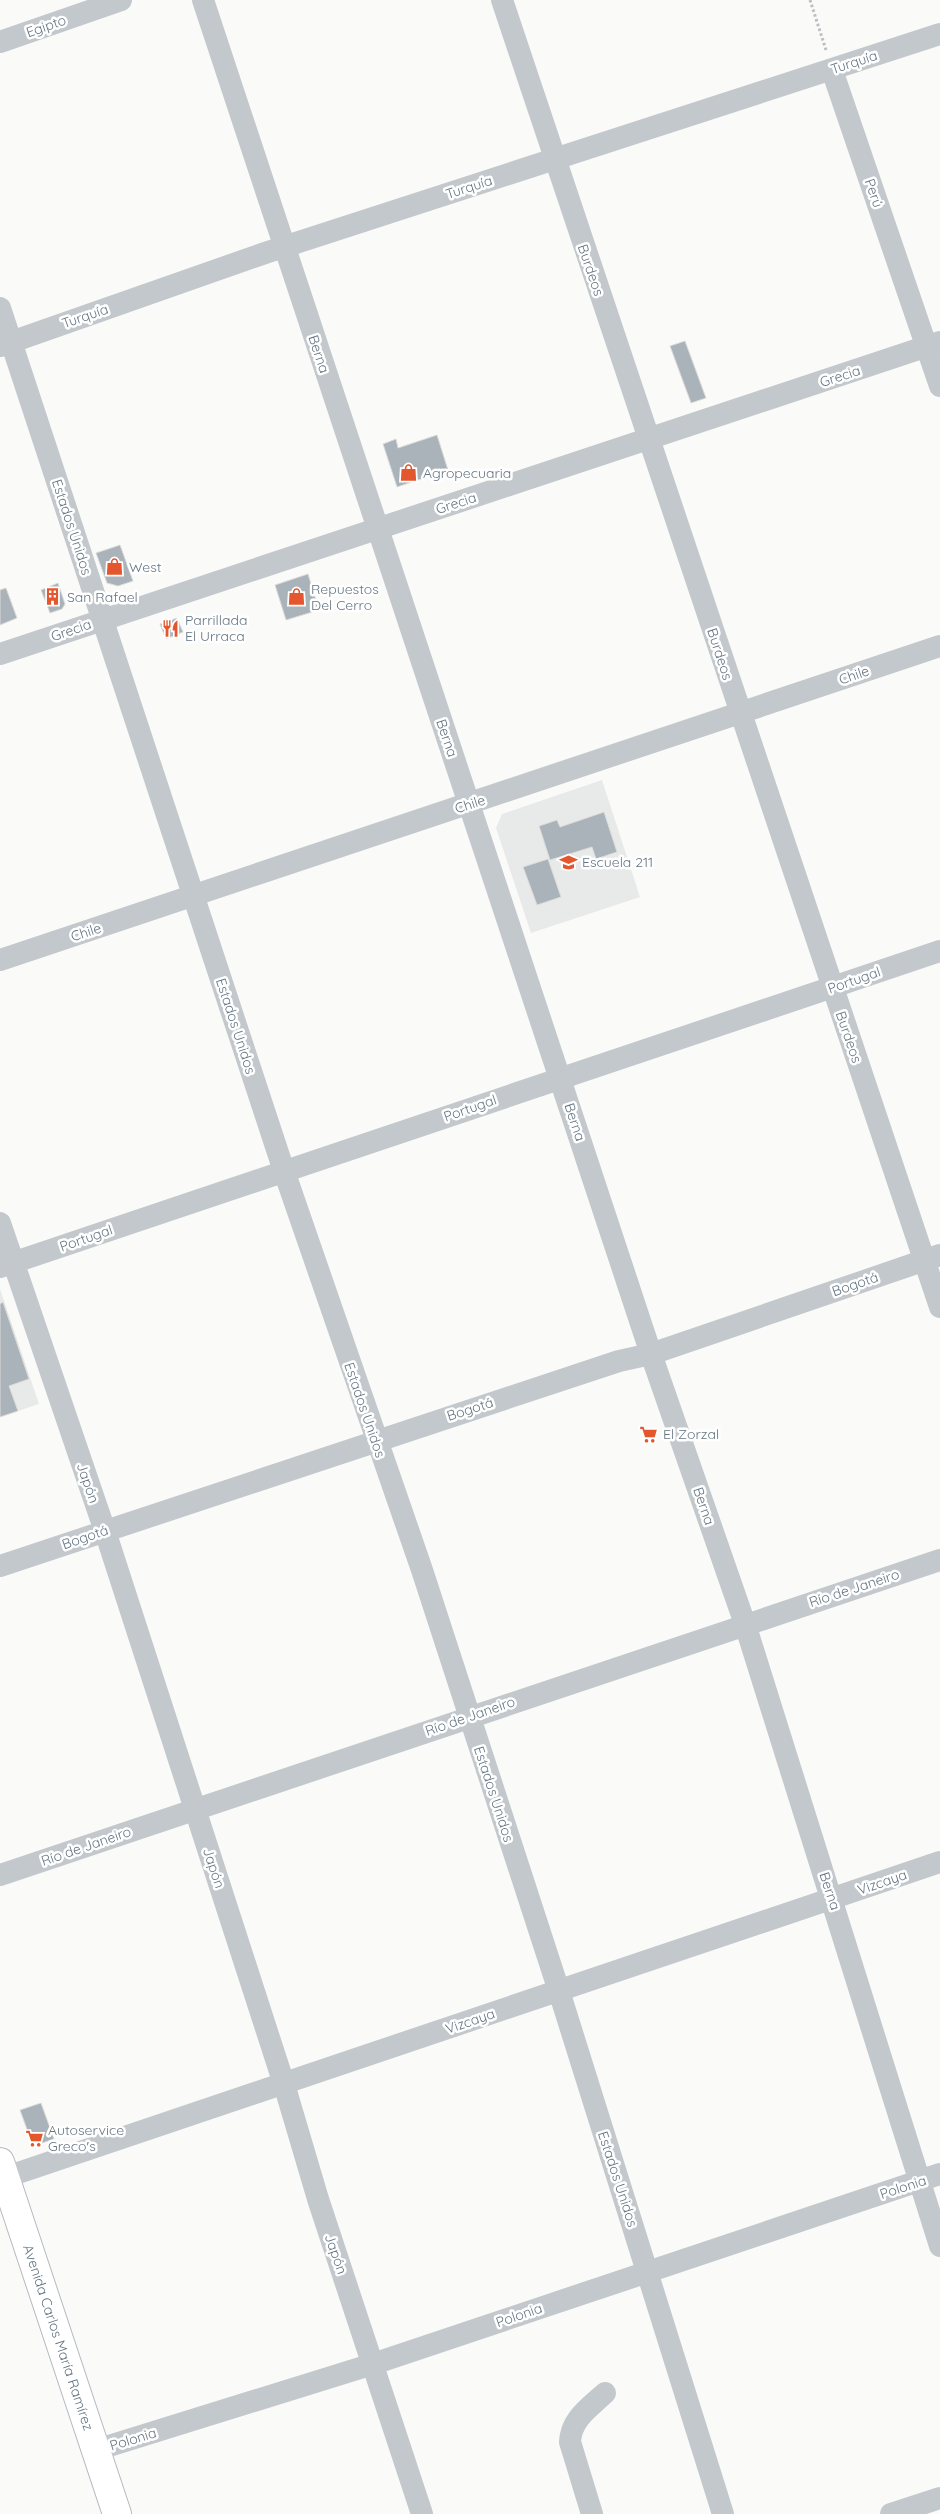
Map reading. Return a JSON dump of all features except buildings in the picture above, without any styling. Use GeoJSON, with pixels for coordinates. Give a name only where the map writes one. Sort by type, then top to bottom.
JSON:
{"type":"FeatureCollection","features":[{"type":"Feature","properties":{"kind":"main road","name":"Avenida Carlos María Ramírez"},"geometry":{"type":"LineString","coordinates":[[2,2173],[118,2514]]}},
{"type":"Feature","properties":{"kind":"street","name":"Egipto"},"geometry":{"type":"LineString","coordinates":[[0,42],[121,0]]}},
{"type":"Feature","properties":{"kind":"street","name":"Berna"},"geometry":{"type":"LineString","coordinates":[[203,0],[283,247],[651,1354],[744,1624],[833,1899],[930,2178],[940,2246]]}},
{"type":"Feature","properties":{"kind":"street","name":"Burdeos"},"geometry":{"type":"LineString","coordinates":[[502,0],[832,987],[932,1258],[940,1307]]}},
{"type":"Feature","properties":{"kind":"street","name":"Turquía"},"geometry":{"type":"LineString","coordinates":[[6,344],[283,247],[940,34]]}},
{"type":"Feature","properties":{"kind":"street","name":"Perú"},"geometry":{"type":"LineString","coordinates":[[832,70],[934,344],[940,386]]}},
{"type":"Feature","properties":{"kind":"street","name":"Estados Unidos"},"geometry":{"type":"LineString","coordinates":[[0,308],[6,344],[102,620],[284,1171],[422,1570],[559,1991],[723,2514]]}},
{"type":"Feature","properties":{"kind":"street","name":"Grecia"},"geometry":{"type":"LineString","coordinates":[[0,654],[934,344]]}},
{"type":"Feature","properties":{"kind":"street","name":"Chile"},"geometry":{"type":"LineString","coordinates":[[0,960],[940,646]]}},
{"type":"Feature","properties":{"kind":"street","name":"Portugal"},"geometry":{"type":"LineString","coordinates":[[6,1265],[940,951]]}},
{"type":"Feature","properties":{"kind":"street","name":"Japón"},"geometry":{"type":"LineString","coordinates":[[0,1223],[6,1265],[105,1531],[284,2084],[318,2199],[422,2514]]}},
{"type":"Feature","properties":{"kind":"street","name":"Bogotá"},"geometry":{"type":"LineString","coordinates":[[0,1566],[376,1440],[619,1361],[651,1354],[932,1258]]}},
{"type":"Feature","properties":{"kind":"street","name":"Río de Janeiro"},"geometry":{"type":"LineString","coordinates":[[0,1875],[468,1716],[940,1560]]}},
{"type":"Feature","properties":{"kind":"street","name":"Vizcaya"},"geometry":{"type":"LineString","coordinates":[[2,2173],[284,2084],[940,1862]]}},
{"type":"Feature","properties":{"kind":"street","name":"Polonia"},"geometry":{"type":"LineString","coordinates":[[96,2450],[374,2364],[930,2178]]}},
{"type":"Feature","properties":{"kind":"street"},"geometry":{"type":"LineString","coordinates":[[592,2514],[570,2442],[570,2431],[574,2422],[605,2393]]}},
{"type":"Feature","properties":{"kind":"street"},"geometry":{"type":"LineString","coordinates":[[892,2514],[940,2498]]}},
{"type":"Feature","properties":{"kind":"path"},"geometry":{"type":"LineString","coordinates":[[810,0],[832,70]]}},
{"type":"Feature","properties":{"kind":"shaded area","name":"Escuela 211"},"geometry":{"type":"Polygon","coordinates":[[[602,780],[640,897],[531,933],[496,828],[502,814],[602,780]]]}},
{"type":"Feature","properties":{"kind":"shaded area"},"geometry":{"type":"Polygon","coordinates":[[[0,1289],[39,1404],[0,1417],[0,1289]]]}},
{"type":"Feature","properties":{"kind":"place","name":"Agropecuaria"},"geometry":{"type":"Point","coordinates":[409,473]}},
{"type":"Feature","properties":{"kind":"place","name":"West"},"geometry":{"type":"Point","coordinates":[115,567]}},
{"type":"Feature","properties":{"kind":"place","name":"San Rafael"},"geometry":{"type":"Point","coordinates":[53,597]}},
{"type":"Feature","properties":{"kind":"place","name":"Repuestos Del Cerro"},"geometry":{"type":"Point","coordinates":[297,597]}},
{"type":"Feature","properties":{"kind":"place","name":"Parrillada El Urraca"},"geometry":{"type":"Point","coordinates":[171,628]}},
{"type":"Feature","properties":{"kind":"place","name":"Escuela 211"},"geometry":{"type":"Point","coordinates":[568,862]}},
{"type":"Feature","properties":{"kind":"place","name":"El Zorzal"},"geometry":{"type":"Point","coordinates":[649,1434]}},
{"type":"Feature","properties":{"kind":"place","name":"Autoservice Greco's"},"geometry":{"type":"Point","coordinates":[34,2138]}}]}
